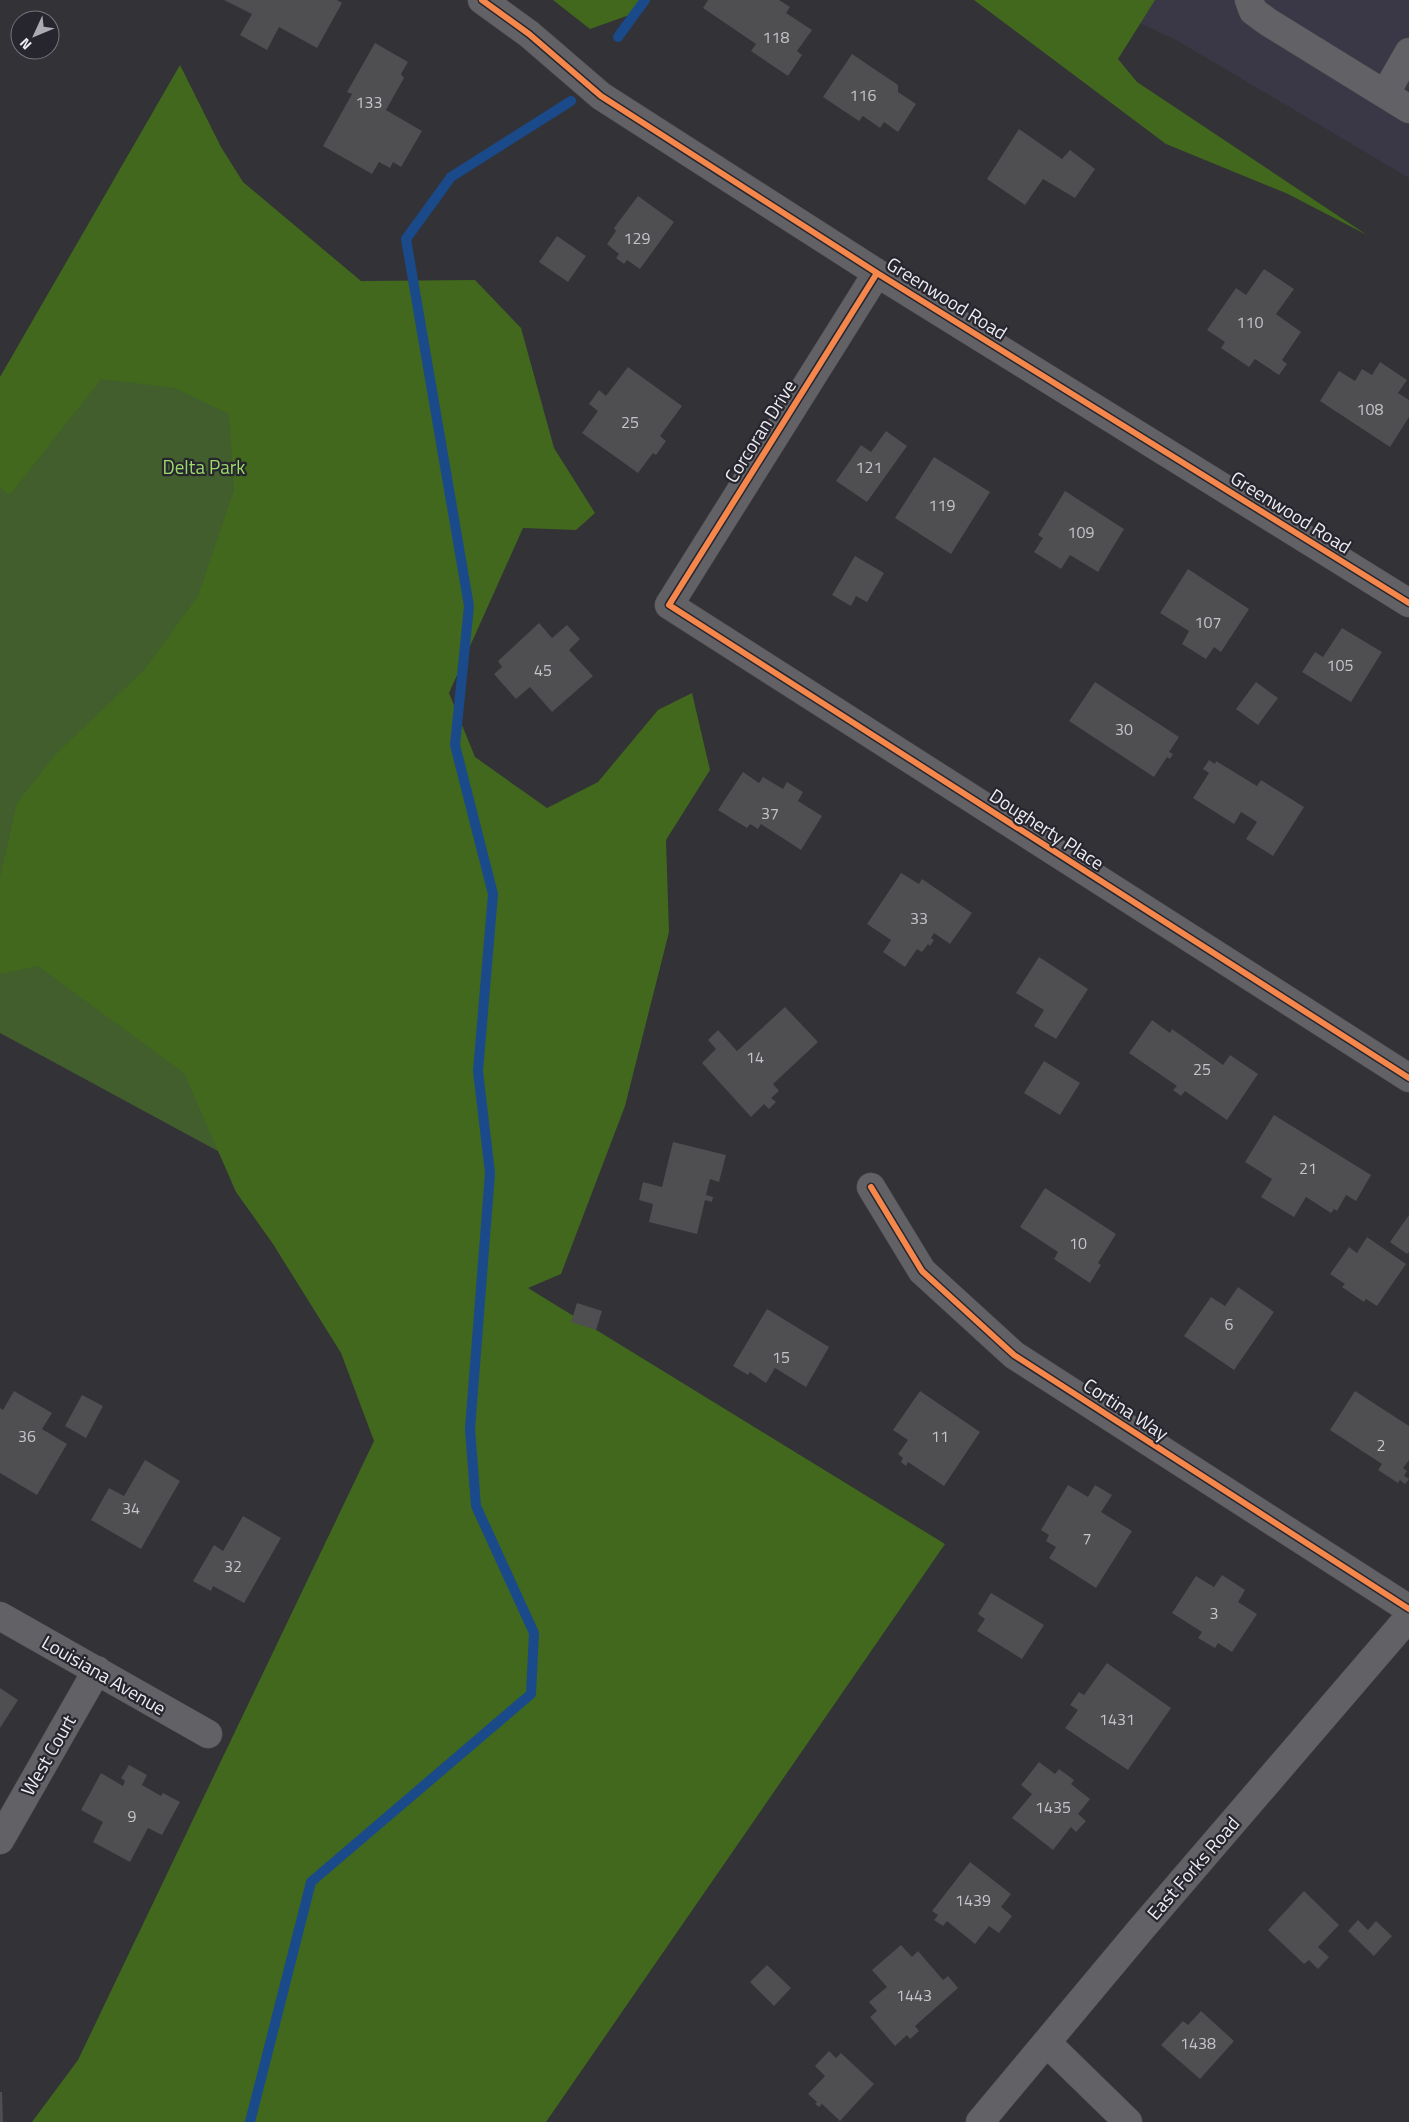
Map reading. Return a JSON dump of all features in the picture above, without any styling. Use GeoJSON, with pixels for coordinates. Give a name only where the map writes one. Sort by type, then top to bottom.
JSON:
{"type":"FeatureCollection","features":[{"type":"Feature","properties":{"kind":"street","name":"Greenwood Road"},"geometry":{"type":"LineString","coordinates":[[482,0],[529,34],[601,96],[877,273],[1409,603]]}},
{"type":"Feature","properties":{"kind":"street"},"geometry":{"type":"LineString","coordinates":[[1249,0],[1253,11],[1268,22],[1409,109]]}},
{"type":"Feature","properties":{"kind":"street"},"geometry":{"type":"LineString","coordinates":[[1385,94],[1409,52]]}},
{"type":"Feature","properties":{"kind":"street","name":"Corcoran Drive"},"geometry":{"type":"LineString","coordinates":[[669,606],[877,273]]}},
{"type":"Feature","properties":{"kind":"street","name":"Dougherty Place"},"geometry":{"type":"LineString","coordinates":[[669,606],[1409,1078]]}},
{"type":"Feature","properties":{"kind":"street","name":"Cortina Way"},"geometry":{"type":"LineString","coordinates":[[870,1187],[922,1271],[1014,1355],[1409,1609]]}},
{"type":"Feature","properties":{"kind":"street","name":"Louisiana Avenue"},"geometry":{"type":"LineString","coordinates":[[0,1616],[208,1734]]}},
{"type":"Feature","properties":{"kind":"street","name":"East Forks Road"},"geometry":{"type":"LineString","coordinates":[[980,2122],[1048,2043],[1142,1928],[1409,1616]]}},
{"type":"Feature","properties":{"kind":"street","name":"West Court"},"geometry":{"type":"LineString","coordinates":[[0,1840],[97,1670]]}},
{"type":"Feature","properties":{"kind":"street"},"geometry":{"type":"LineString","coordinates":[[1048,2043],[1128,2122]]}},
{"type":"Feature","properties":{"kind":"shaded area"},"geometry":{"type":"Polygon","coordinates":[[[1091,0],[1409,0],[1409,178],[1178,41],[1091,0]]]}},
{"type":"Feature","properties":{"kind":"green space"},"geometry":{"type":"Polygon","coordinates":[[[553,0],[646,0],[635,13],[590,29],[553,0]]]}},
{"type":"Feature","properties":{"kind":"green space"},"geometry":{"type":"Polygon","coordinates":[[[974,0],[1155,0],[1118,59],[1137,82],[1367,235],[1288,194],[1166,144],[974,0]]]}},
{"type":"Feature","properties":{"kind":"green space"},"geometry":{"type":"Polygon","coordinates":[[[180,65],[221,147],[243,182],[361,281],[475,280],[521,328],[554,448],[595,513],[576,530],[523,528],[449,693],[475,757],[547,808],[598,782],[658,710],[692,693],[710,770],[666,840],[669,932],[625,1106],[561,1274],[528,1288],[945,1544],[546,2122],[32,2122],[78,2060],[374,1441],[341,1353],[273,1244],[236,1192],[184,1073],[38,966],[0,974],[0,878],[17,803],[56,754],[145,669],[198,596],[234,490],[229,414],[175,388],[101,379],[10,495],[0,488],[0,377],[180,65]]]}},
{"type":"Feature","properties":{"kind":"green space","name":"Delta Park"},"geometry":{"type":"Polygon","coordinates":[[[146,156],[420,333],[452,1278],[0,1033],[0,404],[146,156]]]}},
{"type":"Feature","properties":{"kind":"building"},"geometry":{"type":"Polygon","coordinates":[[[224,0],[337,0],[342,3],[317,48],[279,27],[267,50],[240,35],[252,14],[224,0]]]}},
{"type":"Feature","properties":{"kind":"building"},"geometry":{"type":"Polygon","coordinates":[[[708,0],[779,0],[790,7],[786,13],[812,30],[797,51],[802,55],[788,76],[751,51],[756,44],[703,8],[708,0]]]}},
{"type":"Feature","properties":{"kind":"building"},"geometry":{"type":"Polygon","coordinates":[[[375,43],[408,62],[401,74],[404,78],[386,110],[422,131],[401,167],[393,162],[390,168],[379,162],[372,174],[323,146],[352,94],[347,92],[375,43]]]}},
{"type":"Feature","properties":{"kind":"building"},"geometry":{"type":"Polygon","coordinates":[[[852,54],[898,85],[898,92],[916,104],[898,132],[884,122],[880,128],[863,116],[859,121],[823,97],[852,54]]]}},
{"type":"Feature","properties":{"kind":"building"},"geometry":{"type":"Polygon","coordinates":[[[1019,129],[1062,159],[1070,150],[1095,169],[1075,198],[1043,179],[1025,205],[987,179],[1019,129]]]}},
{"type":"Feature","properties":{"kind":"building"},"geometry":{"type":"Polygon","coordinates":[[[638,196],[674,222],[640,269],[627,260],[624,264],[616,258],[619,254],[607,244],[616,231],[614,228],[638,196]]]}},
{"type":"Feature","properties":{"kind":"building"},"geometry":{"type":"Polygon","coordinates":[[[557,236],[586,256],[568,282],[539,262],[557,236]]]}},
{"type":"Feature","properties":{"kind":"building"},"geometry":{"type":"Polygon","coordinates":[[[1264,269],[1294,289],[1276,314],[1301,332],[1282,360],[1287,364],[1279,375],[1255,359],[1249,367],[1221,348],[1225,342],[1207,330],[1236,288],[1246,295],[1264,269]]]}},
{"type":"Feature","properties":{"kind":"building"},"geometry":{"type":"Polygon","coordinates":[[[1380,362],[1407,380],[1398,393],[1409,400],[1409,417],[1390,447],[1320,401],[1339,371],[1355,381],[1362,369],[1372,375],[1380,362]]]}},
{"type":"Feature","properties":{"kind":"building"},"geometry":{"type":"Polygon","coordinates":[[[628,367],[682,406],[660,436],[666,441],[656,455],[653,453],[638,473],[582,433],[598,411],[589,404],[599,390],[606,396],[628,367]]]}},
{"type":"Feature","properties":{"kind":"building"},"geometry":{"type":"Polygon","coordinates":[[[886,431],[907,446],[867,502],[836,481],[861,445],[871,452],[886,431]]]}},
{"type":"Feature","properties":{"kind":"building"},"geometry":{"type":"Polygon","coordinates":[[[934,457],[990,492],[951,554],[895,518],[934,457]]]}},
{"type":"Feature","properties":{"kind":"building"},"geometry":{"type":"Polygon","coordinates":[[[1065,491],[1124,529],[1098,572],[1070,555],[1061,569],[1034,552],[1043,538],[1038,535],[1065,491]]]}},
{"type":"Feature","properties":{"kind":"building"},"geometry":{"type":"Polygon","coordinates":[[[855,556],[884,573],[867,602],[856,596],[851,606],[832,595],[855,556]]]}},
{"type":"Feature","properties":{"kind":"building"},"geometry":{"type":"Polygon","coordinates":[[[1188,569],[1249,609],[1221,652],[1214,647],[1206,659],[1182,644],[1189,631],[1160,613],[1188,569]]]}},
{"type":"Feature","properties":{"kind":"building"},"geometry":{"type":"Polygon","coordinates":[[[539,623],[552,638],[567,625],[580,639],[569,650],[593,676],[552,712],[530,687],[516,699],[494,674],[502,667],[498,661],[539,623]]]}},
{"type":"Feature","properties":{"kind":"building"},"geometry":{"type":"Polygon","coordinates":[[[1342,628],[1382,652],[1351,702],[1302,672],[1315,652],[1323,657],[1342,628]]]}},
{"type":"Feature","properties":{"kind":"building"},"geometry":{"type":"Polygon","coordinates":[[[1095,682],[1179,737],[1169,752],[1173,754],[1170,759],[1167,757],[1154,777],[1069,721],[1095,682]]]}},
{"type":"Feature","properties":{"kind":"building"},"geometry":{"type":"Polygon","coordinates":[[[1256,682],[1278,698],[1258,725],[1236,709],[1256,682]]]}},
{"type":"Feature","properties":{"kind":"building"},"geometry":{"type":"Polygon","coordinates":[[[1209,760],[1215,764],[1216,761],[1257,786],[1261,780],[1304,807],[1273,856],[1246,839],[1257,822],[1241,812],[1234,824],[1193,798],[1209,773],[1203,769],[1209,760]]]}},
{"type":"Feature","properties":{"kind":"building"},"geometry":{"type":"Polygon","coordinates":[[[743,772],[759,783],[763,777],[783,789],[787,782],[803,792],[798,801],[822,816],[801,850],[761,824],[758,829],[750,824],[747,828],[718,810],[743,772]]]}},
{"type":"Feature","properties":{"kind":"building"},"geometry":{"type":"Polygon","coordinates":[[[901,873],[919,884],[922,879],[972,913],[950,944],[934,933],[931,938],[934,940],[930,946],[928,944],[922,952],[917,949],[905,967],[883,952],[891,940],[867,924],[901,873]]]}},
{"type":"Feature","properties":{"kind":"building"},"geometry":{"type":"Polygon","coordinates":[[[1039,957],[1088,989],[1056,1039],[1034,1026],[1044,1010],[1016,993],[1039,957]]]}},
{"type":"Feature","properties":{"kind":"building"},"geometry":{"type":"Polygon","coordinates":[[[785,1007],[818,1042],[773,1084],[779,1091],[771,1098],[776,1102],[769,1109],[764,1104],[751,1117],[702,1063],[716,1049],[708,1040],[718,1030],[737,1051],[785,1007]]]}},
{"type":"Feature","properties":{"kind":"building"},"geometry":{"type":"Polygon","coordinates":[[[1152,1020],[1170,1033],[1172,1029],[1223,1065],[1230,1055],[1258,1074],[1227,1120],[1185,1091],[1181,1096],[1173,1090],[1177,1086],[1129,1053],[1152,1020]]]}},
{"type":"Feature","properties":{"kind":"building"},"geometry":{"type":"Polygon","coordinates":[[[1044,1061],[1080,1083],[1060,1115],[1024,1093],[1044,1061]]]}},
{"type":"Feature","properties":{"kind":"building"},"geometry":{"type":"Polygon","coordinates":[[[1274,1115],[1371,1175],[1356,1201],[1346,1195],[1337,1211],[1334,1209],[1331,1213],[1306,1197],[1294,1217],[1261,1197],[1272,1179],[1245,1162],[1274,1115]]]}},
{"type":"Feature","properties":{"kind":"building"},"geometry":{"type":"Polygon","coordinates":[[[673,1142],[726,1155],[719,1182],[710,1179],[706,1195],[713,1197],[712,1202],[705,1200],[697,1234],[649,1222],[653,1204],[639,1200],[643,1182],[662,1187],[673,1142]]]}},
{"type":"Feature","properties":{"kind":"building"},"geometry":{"type":"Polygon","coordinates":[[[1045,1188],[1116,1234],[1098,1263],[1101,1265],[1090,1283],[1054,1259],[1058,1252],[1020,1227],[1045,1188]]]}},
{"type":"Feature","properties":{"kind":"building"},"geometry":{"type":"Polygon","coordinates":[[[1409,1215],[1409,1252],[1407,1254],[1390,1242],[1409,1215]]]}},
{"type":"Feature","properties":{"kind":"building"},"geometry":{"type":"Polygon","coordinates":[[[1367,1237],[1406,1264],[1377,1306],[1366,1299],[1364,1302],[1342,1287],[1345,1284],[1330,1274],[1349,1247],[1357,1253],[1367,1237]]]}},
{"type":"Feature","properties":{"kind":"building"},"geometry":{"type":"Polygon","coordinates":[[[1238,1287],[1274,1312],[1234,1370],[1184,1336],[1211,1297],[1225,1306],[1238,1287]]]}},
{"type":"Feature","properties":{"kind":"building"},"geometry":{"type":"Polygon","coordinates":[[[577,1303],[602,1311],[596,1330],[571,1322],[577,1303]]]}},
{"type":"Feature","properties":{"kind":"building"},"geometry":{"type":"Polygon","coordinates":[[[767,1309],[829,1347],[806,1387],[775,1368],[766,1383],[750,1372],[748,1375],[733,1366],[767,1309]]]}},
{"type":"Feature","properties":{"kind":"building"},"geometry":{"type":"Polygon","coordinates":[[[14,1391],[52,1413],[42,1429],[67,1444],[37,1495],[0,1473],[0,1408],[3,1410],[14,1391]]]}},
{"type":"Feature","properties":{"kind":"building"},"geometry":{"type":"Polygon","coordinates":[[[920,1391],[980,1432],[944,1486],[908,1462],[906,1466],[901,1462],[903,1458],[898,1454],[908,1440],[893,1430],[920,1391]]]}},
{"type":"Feature","properties":{"kind":"building"},"geometry":{"type":"Polygon","coordinates":[[[1355,1391],[1409,1426],[1409,1460],[1403,1468],[1407,1471],[1404,1476],[1409,1479],[1405,1484],[1400,1480],[1398,1483],[1378,1470],[1382,1464],[1330,1430],[1355,1391]]]}},
{"type":"Feature","properties":{"kind":"building"},"geometry":{"type":"Polygon","coordinates":[[[82,1395],[103,1406],[86,1438],[65,1426],[82,1395]]]}},
{"type":"Feature","properties":{"kind":"building"},"geometry":{"type":"Polygon","coordinates":[[[145,1460],[180,1481],[141,1549],[91,1520],[109,1488],[124,1496],[145,1460]]]}},
{"type":"Feature","properties":{"kind":"building"},"geometry":{"type":"Polygon","coordinates":[[[1068,1485],[1088,1497],[1095,1485],[1112,1495],[1101,1512],[1132,1531],[1096,1588],[1049,1558],[1056,1547],[1046,1541],[1049,1535],[1041,1530],[1068,1485]]]}},
{"type":"Feature","properties":{"kind":"building"},"geometry":{"type":"Polygon","coordinates":[[[243,1516],[281,1538],[244,1603],[213,1586],[211,1591],[193,1581],[214,1545],[223,1551],[243,1516]]]}},
{"type":"Feature","properties":{"kind":"building"},"geometry":{"type":"Polygon","coordinates":[[[1222,1575],[1245,1590],[1238,1602],[1257,1614],[1232,1652],[1218,1643],[1215,1648],[1198,1638],[1202,1632],[1172,1613],[1196,1576],[1214,1587],[1222,1575]]]}},
{"type":"Feature","properties":{"kind":"building"},"geometry":{"type":"Polygon","coordinates":[[[991,1593],[1044,1625],[1022,1659],[977,1631],[985,1619],[978,1614],[991,1593]]]}},
{"type":"Feature","properties":{"kind":"building"},"geometry":{"type":"Polygon","coordinates":[[[1107,1663],[1171,1708],[1128,1770],[1065,1728],[1078,1710],[1070,1705],[1079,1692],[1084,1695],[1107,1663]]]}},
{"type":"Feature","properties":{"kind":"building"},"geometry":{"type":"Polygon","coordinates":[[[0,1688],[18,1700],[0,1728],[0,1688]]]}},
{"type":"Feature","properties":{"kind":"building"},"geometry":{"type":"Polygon","coordinates":[[[1039,1762],[1055,1774],[1059,1769],[1074,1780],[1071,1784],[1090,1799],[1078,1814],[1086,1821],[1076,1832],[1071,1827],[1053,1850],[1012,1818],[1032,1794],[1021,1785],[1039,1762]]]}},
{"type":"Feature","properties":{"kind":"building"},"geometry":{"type":"Polygon","coordinates":[[[129,1765],[147,1775],[142,1785],[161,1796],[163,1793],[180,1802],[162,1835],[148,1828],[130,1862],[93,1842],[103,1822],[81,1810],[101,1773],[123,1786],[125,1781],[121,1778],[129,1765]]]}},
{"type":"Feature","properties":{"kind":"building"},"geometry":{"type":"Polygon","coordinates":[[[970,1862],[1011,1894],[1001,1907],[1012,1916],[999,1933],[989,1926],[975,1944],[947,1921],[943,1926],[934,1920],[938,1915],[932,1911],[970,1862]]]}},
{"type":"Feature","properties":{"kind":"building"},"geometry":{"type":"Polygon","coordinates":[[[1304,1891],[1339,1925],[1318,1947],[1329,1957],[1318,1969],[1309,1960],[1304,1964],[1268,1930],[1304,1891]]]}},
{"type":"Feature","properties":{"kind":"building"},"geometry":{"type":"Polygon","coordinates":[[[1358,1920],[1368,1930],[1376,1921],[1392,1936],[1374,1956],[1348,1931],[1358,1920]]]}},
{"type":"Feature","properties":{"kind":"building"},"geometry":{"type":"Polygon","coordinates":[[[901,1945],[912,1957],[918,1951],[943,1980],[948,1976],[958,1988],[915,2026],[919,2031],[910,2039],[907,2035],[895,2046],[870,2017],[877,2011],[869,2002],[887,1987],[872,1970],[901,1945]]]}},
{"type":"Feature","properties":{"kind":"building"},"geometry":{"type":"Polygon","coordinates":[[[767,1965],[791,1988],[774,2006],[750,1982],[767,1965]]]}},
{"type":"Feature","properties":{"kind":"building"},"geometry":{"type":"Polygon","coordinates":[[[1201,2011],[1234,2041],[1200,2079],[1161,2045],[1183,2021],[1188,2025],[1201,2011]]]}},
{"type":"Feature","properties":{"kind":"building"},"geometry":{"type":"Polygon","coordinates":[[[829,2051],[836,2058],[841,2053],[874,2084],[840,2121],[822,2104],[819,2107],[815,2104],[817,2102],[808,2094],[825,2076],[815,2066],[829,2051]]]}},
{"type":"Feature","properties":{"kind":"building"},"geometry":{"type":"Polygon","coordinates":[[[0,2092],[2,2092],[3,2122],[0,2122],[0,2092]]]}},
{"type":"Feature","properties":{"kind":"waterway"},"geometry":{"type":"LineString","coordinates":[[618,37],[645,0]]}},
{"type":"Feature","properties":{"kind":"waterway"},"geometry":{"type":"LineString","coordinates":[[250,2122],[311,1882],[531,1694],[534,1633],[476,1506],[470,1429],[490,1173],[478,1071],[493,894],[455,745],[469,606],[406,239],[451,177],[571,101]]}},
{"type":"Feature","properties":{"kind":"cycle path"},"geometry":{"type":"LineString","coordinates":[[482,0],[529,34],[601,96],[877,273],[1409,603]]}},
{"type":"Feature","properties":{"kind":"cycle path"},"geometry":{"type":"LineString","coordinates":[[877,273],[669,605],[1409,1078]]}},
{"type":"Feature","properties":{"kind":"cycle path"},"geometry":{"type":"LineString","coordinates":[[871,1187],[922,1271],[1014,1355],[1409,1609]]}}]}
